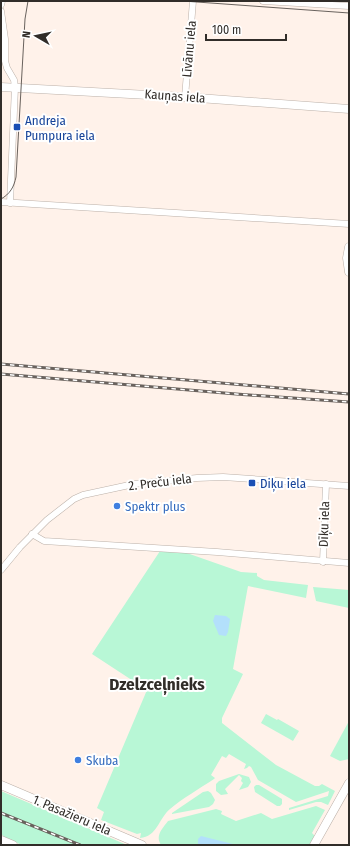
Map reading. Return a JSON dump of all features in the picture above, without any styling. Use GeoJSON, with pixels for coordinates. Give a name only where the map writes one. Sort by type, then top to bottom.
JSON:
{"type":"FeatureCollection","features":[{"type":"Feature","properties":{"kind":"street"},"geometry":{"type":"LineString","coordinates":[[1,5],[2,1]]}},
{"type":"Feature","properties":{"kind":"street","name":"Līvānu iela"},"geometry":{"type":"LineString","coordinates":[[185,97],[194,1]]}},
{"type":"Feature","properties":{"kind":"street"},"geometry":{"type":"LineString","coordinates":[[263,1],[349,6]]}},
{"type":"Feature","properties":{"kind":"street"},"geometry":{"type":"LineString","coordinates":[[1,12],[5,61],[14,80],[15,88],[10,203]]}},
{"type":"Feature","properties":{"kind":"street","name":"Kauņas iela"},"geometry":{"type":"LineString","coordinates":[[1,87],[185,97],[349,109]]}},
{"type":"Feature","properties":{"kind":"street"},"geometry":{"type":"LineString","coordinates":[[1,202],[349,224]]}},
{"type":"Feature","properties":{"kind":"street"},"geometry":{"type":"LineString","coordinates":[[349,247],[347,258],[349,272]]}},
{"type":"Feature","properties":{"kind":"street","name":"2. Preču iela"},"geometry":{"type":"LineString","coordinates":[[1,570],[32,534],[47,520],[74,499],[84,495],[119,487],[223,477],[349,486]]}},
{"type":"Feature","properties":{"kind":"street","name":"Dīķu iela"},"geometry":{"type":"LineString","coordinates":[[326,484],[323,562],[349,563]]}},
{"type":"Feature","properties":{"kind":"street"},"geometry":{"type":"LineString","coordinates":[[32,534],[44,541],[217,552],[323,562]]}},
{"type":"Feature","properties":{"kind":"street"},"geometry":{"type":"LineString","coordinates":[[314,845],[349,783]]}},
{"type":"Feature","properties":{"kind":"street","name":"1. Pasažieru iela"},"geometry":{"type":"LineString","coordinates":[[1,785],[142,845]]}},
{"type":"Feature","properties":{"kind":"street"},"geometry":{"type":"LineString","coordinates":[[1,840],[13,845]]}},
{"type":"Feature","properties":{"kind":"green space"},"geometry":{"type":"Polygon","coordinates":[[[160,551],[184,552],[241,572],[257,573],[257,576],[264,580],[308,585],[306,598],[248,586],[233,669],[243,674],[222,718],[222,723],[276,765],[315,786],[322,784],[335,791],[328,805],[321,802],[316,802],[289,810],[289,808],[328,796],[329,791],[296,802],[258,780],[251,767],[249,766],[244,769],[246,764],[229,754],[226,758],[222,756],[211,775],[215,778],[214,779],[170,809],[154,831],[146,837],[140,838],[141,833],[137,834],[101,820],[104,812],[97,808],[147,690],[92,654],[160,551]]]}},
{"type":"Feature","properties":{"kind":"green space"},"geometry":{"type":"Polygon","coordinates":[[[313,587],[349,590],[349,608],[316,601],[313,587]]]}},
{"type":"Feature","properties":{"kind":"green space"},"geometry":{"type":"Polygon","coordinates":[[[266,714],[299,731],[293,741],[261,723],[266,714]]]}},
{"type":"Feature","properties":{"kind":"green space"},"geometry":{"type":"Polygon","coordinates":[[[349,721],[349,759],[340,761],[330,756],[349,721]]]}},
{"type":"Feature","properties":{"kind":"green space"},"geometry":{"type":"Polygon","coordinates":[[[239,774],[249,777],[251,782],[248,787],[239,790],[243,783],[241,781],[242,778],[239,775],[225,789],[228,794],[221,795],[216,791],[216,784],[219,781],[239,774]]]}},
{"type":"Feature","properties":{"kind":"green space"},"geometry":{"type":"Polygon","coordinates":[[[259,785],[282,799],[282,804],[277,806],[255,792],[254,787],[259,785]]]}},
{"type":"Feature","properties":{"kind":"green space"},"geometry":{"type":"Polygon","coordinates":[[[1,791],[127,845],[22,845],[7,839],[1,834],[1,791]]]}},
{"type":"Feature","properties":{"kind":"green space"},"geometry":{"type":"Polygon","coordinates":[[[208,791],[215,800],[209,807],[172,814],[203,792],[208,791]]]}},
{"type":"Feature","properties":{"kind":"green space"},"geometry":{"type":"Polygon","coordinates":[[[316,806],[325,810],[312,833],[315,836],[310,845],[161,845],[159,842],[160,833],[168,821],[216,809],[222,811],[221,814],[236,821],[261,813],[272,819],[316,806]]]}},
{"type":"Feature","properties":{"kind":"water"},"geometry":{"type":"Polygon","coordinates":[[[215,615],[226,616],[230,619],[226,636],[219,635],[213,621],[215,615]]]}},
{"type":"Feature","properties":{"kind":"water"},"geometry":{"type":"Polygon","coordinates":[[[201,836],[237,845],[198,845],[198,839],[201,836]]]}},
{"type":"Feature","properties":{"kind":"tram line"},"geometry":{"type":"LineString","coordinates":[[1,199],[11,190],[16,177],[25,19],[28,1]]}},
{"type":"Feature","properties":{"kind":"tram line"},"geometry":{"type":"LineString","coordinates":[[183,1],[349,13]]}},
{"type":"Feature","properties":{"kind":"railway"},"geometry":{"type":"LineString","coordinates":[[1,364],[349,394]]}},
{"type":"Feature","properties":{"kind":"railway"},"geometry":{"type":"LineString","coordinates":[[1,374],[349,402]]}},
{"type":"Feature","properties":{"kind":"railway"},"geometry":{"type":"LineString","coordinates":[[1,813],[80,845]]}},
{"type":"Feature","properties":{"kind":"place","name":"Andreja Pumpura iela"},"geometry":{"type":"Point","coordinates":[17,127]}},
{"type":"Feature","properties":{"kind":"place","name":"Diķu iela"},"geometry":{"type":"Point","coordinates":[252,483]}},
{"type":"Feature","properties":{"kind":"place","name":"Spektr plus"},"geometry":{"type":"Point","coordinates":[117,506]}},
{"type":"Feature","properties":{"kind":"place","name":"Skuba"},"geometry":{"type":"Point","coordinates":[78,760]}},
{"type":"Feature","properties":{"kind":"district","name":"Dzelzceļnieks"},"geometry":{"type":"Point","coordinates":[157,684]}}]}
